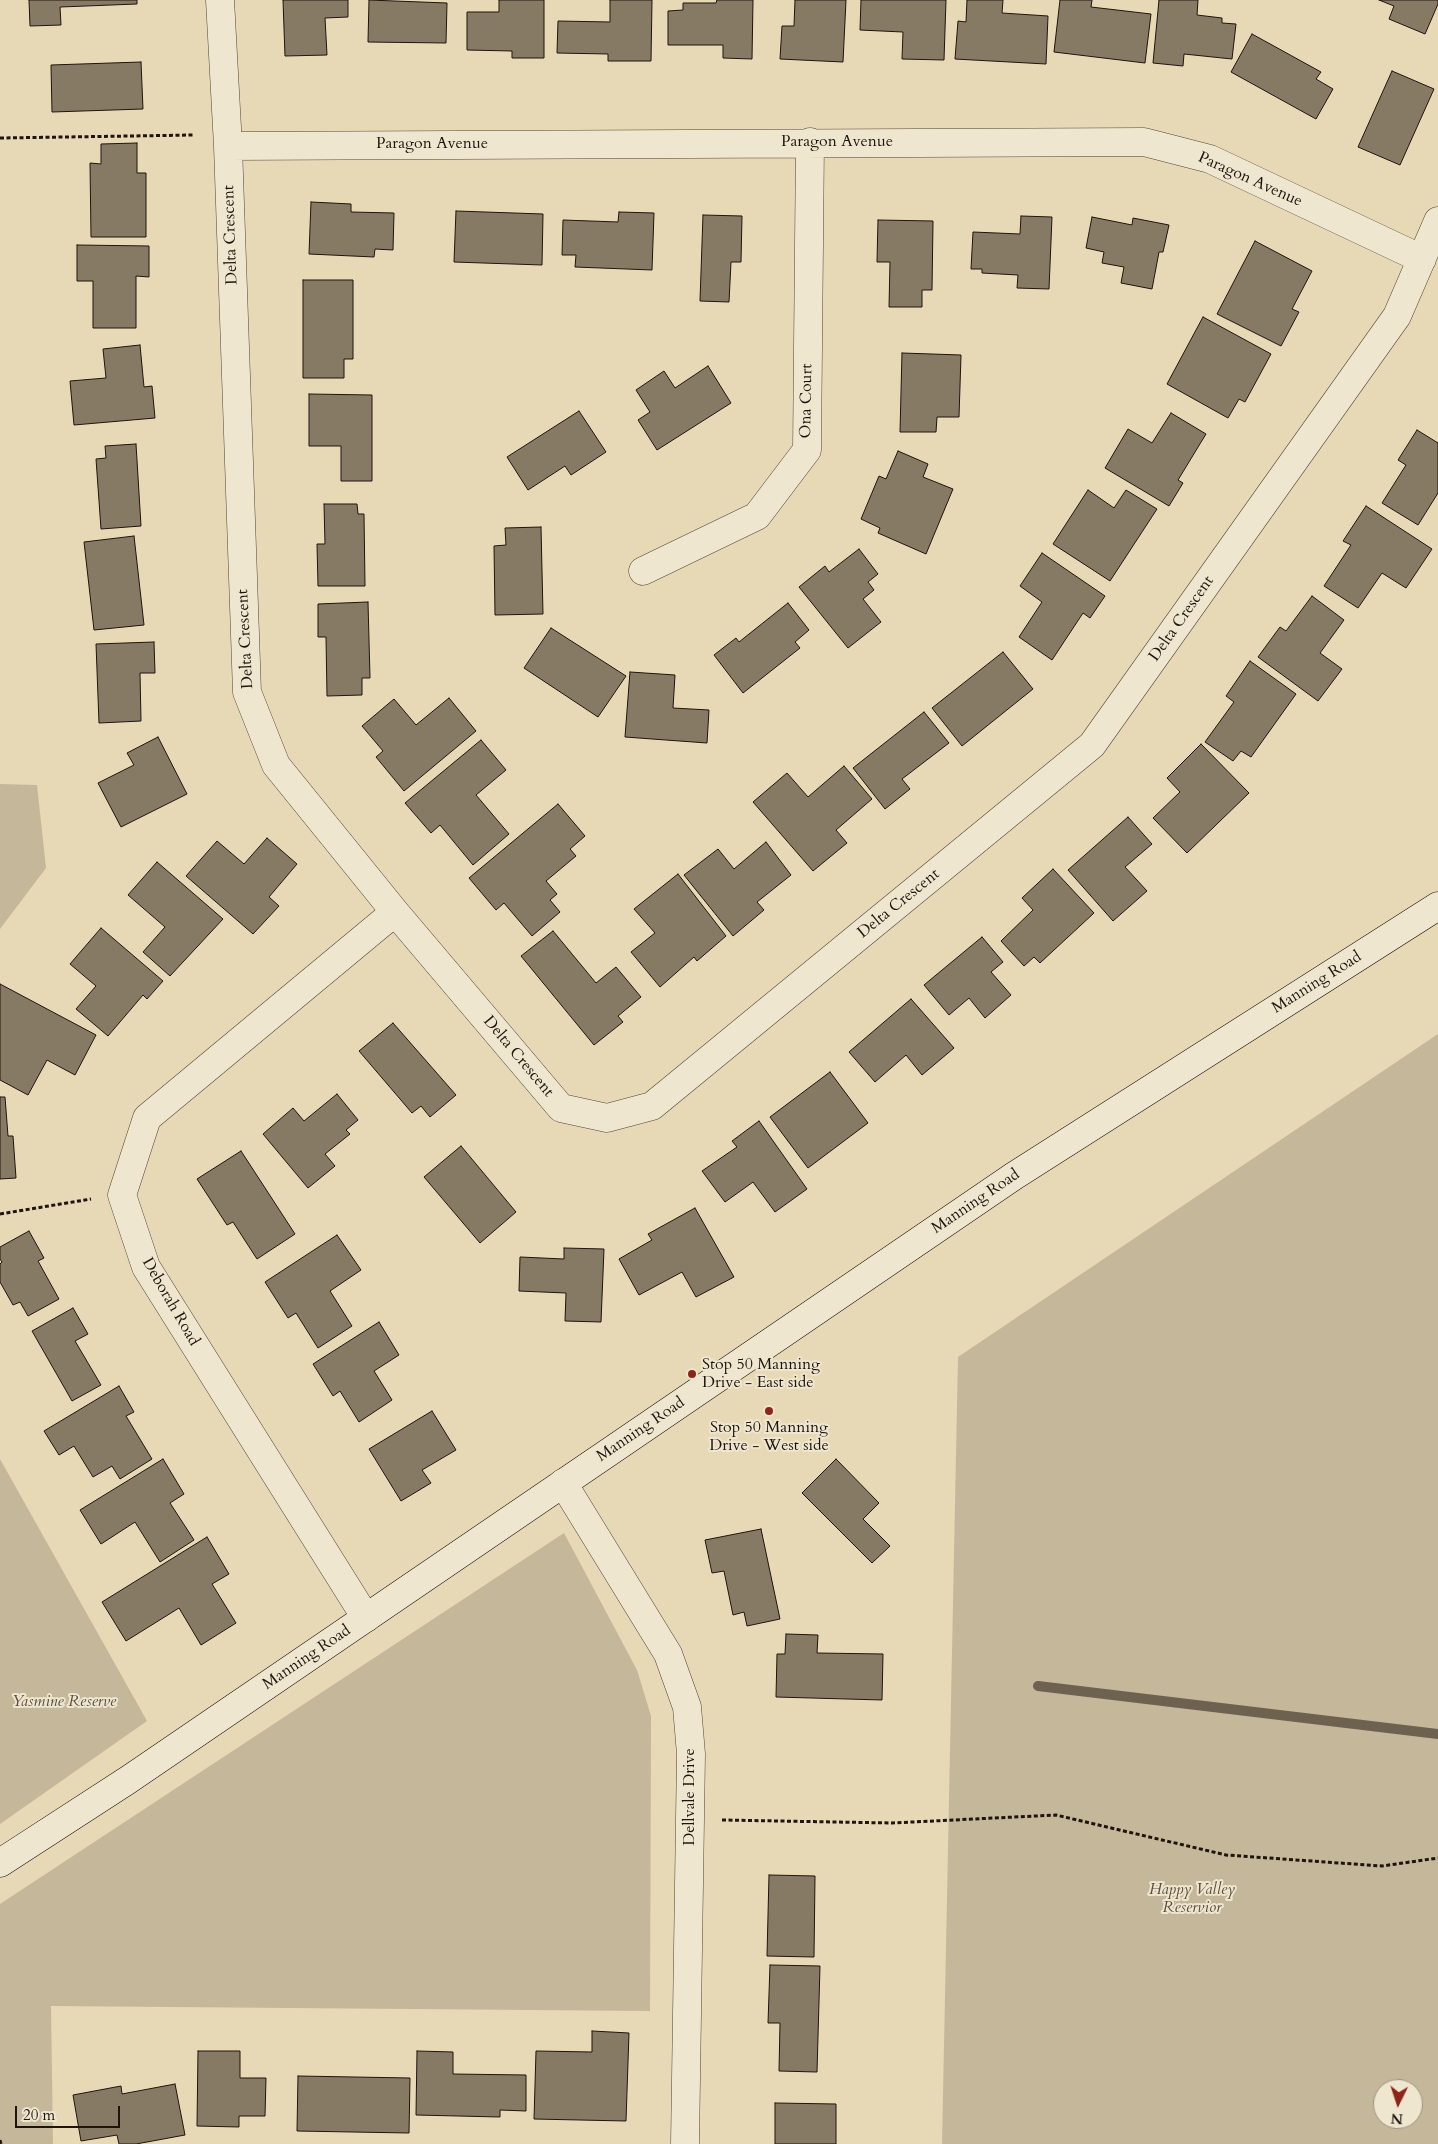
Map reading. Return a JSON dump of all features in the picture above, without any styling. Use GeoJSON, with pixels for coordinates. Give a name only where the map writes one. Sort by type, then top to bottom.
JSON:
{"type":"FeatureCollection","features":[{"type":"Feature","properties":{"kind":"street","name":"Delta Crescent"},"geometry":{"type":"LineString","coordinates":[[220,0],[228,140],[247,692],[276,765],[395,912],[561,1108],[607,1118],[652,1106],[1092,745],[1397,316],[1438,221]]}},
{"type":"Feature","properties":{"kind":"street","name":"Paragon Avenue"},"geometry":{"type":"LineString","coordinates":[[228,140],[1144,142],[1210,159],[1422,259]]}},
{"type":"Feature","properties":{"kind":"street","name":"Ona Court"},"geometry":{"type":"LineString","coordinates":[[643,571],[757,516],[807,450],[810,142]]}},
{"type":"Feature","properties":{"kind":"street","name":"Manning Road"},"geometry":{"type":"LineString","coordinates":[[0,1863],[128,1780],[1014,1176],[1438,906]]}},
{"type":"Feature","properties":{"kind":"street"},"geometry":{"type":"LineString","coordinates":[[122,1195],[147,1118],[395,912]]}},
{"type":"Feature","properties":{"kind":"street","name":"Deborah Road"},"geometry":{"type":"LineString","coordinates":[[122,1195],[146,1267],[366,1618]]}},
{"type":"Feature","properties":{"kind":"street","name":"Dellvale Drive"},"geometry":{"type":"LineString","coordinates":[[563,1483],[668,1654],[687,1707],[691,1754],[691,1820],[685,2144]]}},
{"type":"Feature","properties":{"kind":"path"},"geometry":{"type":"LineString","coordinates":[[0,138],[228,140]]}},
{"type":"Feature","properties":{"kind":"path"},"geometry":{"type":"LineString","coordinates":[[0,1214],[122,1195]]}},
{"type":"Feature","properties":{"kind":"path"},"geometry":{"type":"LineString","coordinates":[[691,1820],[892,1823],[1056,1815],[1226,1855],[1382,1866],[1438,1858]]}},
{"type":"Feature","properties":{"kind":"path"},"geometry":{"type":"LineString","coordinates":[[0,2140],[1,2144]]}},
{"type":"Feature","properties":{"kind":"green space"},"geometry":{"type":"Polygon","coordinates":[[[0,784],[37,785],[46,868],[0,929],[0,784]]]}},
{"type":"Feature","properties":{"kind":"green space","name":"Happy Valley Reservior"},"geometry":{"type":"Polygon","coordinates":[[[1438,1034],[1438,2144],[942,2144],[958,1357],[1438,1034]]]}},
{"type":"Feature","properties":{"kind":"green space","name":"Yasmine Reserve"},"geometry":{"type":"Polygon","coordinates":[[[0,1459],[147,1721],[0,1824],[0,1459]]]}},
{"type":"Feature","properties":{"kind":"green space"},"geometry":{"type":"Polygon","coordinates":[[[564,1533],[637,1670],[651,1716],[650,2011],[51,2006],[53,2144],[0,2144],[0,1904],[564,1533]]]}},
{"type":"Feature","properties":{"kind":"building"},"geometry":{"type":"Polygon","coordinates":[[[29,0],[137,0],[137,4],[60,7],[61,25],[30,26],[29,0]]]}},
{"type":"Feature","properties":{"kind":"building"},"geometry":{"type":"Polygon","coordinates":[[[283,0],[348,0],[348,17],[325,18],[327,55],[285,56],[283,0]]]}},
{"type":"Feature","properties":{"kind":"building"},"geometry":{"type":"Polygon","coordinates":[[[369,0],[447,3],[446,43],[368,42],[369,0]]]}},
{"type":"Feature","properties":{"kind":"building"},"geometry":{"type":"Polygon","coordinates":[[[499,0],[544,0],[544,58],[512,58],[512,51],[467,50],[467,12],[499,12],[499,0]]]}},
{"type":"Feature","properties":{"kind":"building"},"geometry":{"type":"Polygon","coordinates":[[[610,0],[652,0],[651,61],[608,61],[608,54],[557,53],[558,21],[610,22],[610,0]]]}},
{"type":"Feature","properties":{"kind":"building"},"geometry":{"type":"Polygon","coordinates":[[[717,0],[753,0],[752,59],[723,58],[723,45],[668,45],[668,11],[683,10],[683,3],[716,3],[717,0]]]}},
{"type":"Feature","properties":{"kind":"building"},"geometry":{"type":"Polygon","coordinates":[[[795,0],[846,0],[843,62],[780,59],[782,26],[794,26],[795,0]]]}},
{"type":"Feature","properties":{"kind":"building"},"geometry":{"type":"Polygon","coordinates":[[[861,0],[946,0],[944,60],[902,59],[903,32],[860,30],[861,0]]]}},
{"type":"Feature","properties":{"kind":"building"},"geometry":{"type":"Polygon","coordinates":[[[967,0],[1003,0],[1002,13],[1048,16],[1046,64],[955,59],[958,21],[966,22],[967,0]]]}},
{"type":"Feature","properties":{"kind":"building"},"geometry":{"type":"Polygon","coordinates":[[[1060,0],[1092,0],[1091,7],[1151,14],[1145,63],[1054,52],[1060,0]]]}},
{"type":"Feature","properties":{"kind":"building"},"geometry":{"type":"Polygon","coordinates":[[[1159,0],[1198,0],[1197,15],[1222,18],[1222,23],[1236,24],[1232,59],[1184,54],[1183,66],[1153,63],[1159,0]]]}},
{"type":"Feature","properties":{"kind":"building"},"geometry":{"type":"Polygon","coordinates":[[[1379,0],[1438,0],[1438,4],[1425,34],[1389,19],[1394,6],[1379,0]]]}},
{"type":"Feature","properties":{"kind":"building"},"geometry":{"type":"Polygon","coordinates":[[[1252,34],[1321,72],[1316,79],[1333,89],[1316,119],[1231,72],[1252,34]]]}},
{"type":"Feature","properties":{"kind":"building"},"geometry":{"type":"Polygon","coordinates":[[[141,62],[143,109],[52,112],[51,65],[141,62]]]}},
{"type":"Feature","properties":{"kind":"building"},"geometry":{"type":"Polygon","coordinates":[[[1392,71],[1434,89],[1400,165],[1358,147],[1392,71]]]}},
{"type":"Feature","properties":{"kind":"building"},"geometry":{"type":"Polygon","coordinates":[[[137,143],[137,173],[146,173],[146,237],[91,237],[90,163],[101,164],[101,144],[137,143]]]}},
{"type":"Feature","properties":{"kind":"building"},"geometry":{"type":"Polygon","coordinates":[[[311,202],[351,204],[351,212],[394,213],[393,250],[375,249],[374,257],[309,254],[311,202]]]}},
{"type":"Feature","properties":{"kind":"building"},"geometry":{"type":"Polygon","coordinates":[[[456,211],[543,214],[542,265],[454,262],[456,211]]]}},
{"type":"Feature","properties":{"kind":"building"},"geometry":{"type":"Polygon","coordinates":[[[619,212],[654,213],[652,270],[575,267],[576,255],[562,255],[563,220],[618,222],[619,212]]]}},
{"type":"Feature","properties":{"kind":"building"},"geometry":{"type":"Polygon","coordinates":[[[703,215],[742,216],[741,262],[731,262],[729,302],[700,301],[703,215]]]}},
{"type":"Feature","properties":{"kind":"building"},"geometry":{"type":"Polygon","coordinates":[[[1021,216],[1052,217],[1049,289],[1017,288],[1018,275],[982,273],[982,269],[971,269],[973,232],[1020,234],[1021,216]]]}},
{"type":"Feature","properties":{"kind":"building"},"geometry":{"type":"Polygon","coordinates":[[[1092,217],[1132,225],[1133,218],[1169,225],[1163,252],[1159,252],[1152,289],[1121,283],[1124,267],[1102,263],[1104,252],[1086,248],[1092,217]]]}},
{"type":"Feature","properties":{"kind":"building"},"geometry":{"type":"Polygon","coordinates":[[[878,220],[933,221],[932,290],[922,290],[922,307],[889,307],[890,262],[877,262],[878,220]]]}},
{"type":"Feature","properties":{"kind":"building"},"geometry":{"type":"Polygon","coordinates":[[[1255,241],[1312,271],[1292,309],[1299,312],[1281,346],[1217,314],[1255,241]]]}},
{"type":"Feature","properties":{"kind":"building"},"geometry":{"type":"Polygon","coordinates":[[[77,245],[149,246],[149,277],[136,276],[136,328],[93,328],[93,281],[77,281],[77,245]]]}},
{"type":"Feature","properties":{"kind":"building"},"geometry":{"type":"Polygon","coordinates":[[[303,280],[353,280],[353,359],[344,359],[344,378],[303,378],[303,280]]]}},
{"type":"Feature","properties":{"kind":"building"},"geometry":{"type":"Polygon","coordinates":[[[1203,317],[1271,354],[1245,402],[1239,399],[1228,418],[1167,384],[1203,317]]]}},
{"type":"Feature","properties":{"kind":"building"},"geometry":{"type":"Polygon","coordinates":[[[140,345],[144,387],[152,386],[155,418],[74,425],[70,381],[106,378],[103,349],[140,345]]]}},
{"type":"Feature","properties":{"kind":"building"},"geometry":{"type":"Polygon","coordinates":[[[902,353],[961,355],[959,417],[937,417],[936,432],[900,432],[902,353]]]}},
{"type":"Feature","properties":{"kind":"building"},"geometry":{"type":"Polygon","coordinates":[[[708,366],[731,403],[657,450],[638,420],[650,412],[636,390],[664,371],[675,388],[708,366]]]}},
{"type":"Feature","properties":{"kind":"building"},"geometry":{"type":"Polygon","coordinates":[[[309,394],[372,395],[372,481],[341,481],[341,446],[309,446],[309,394]]]}},
{"type":"Feature","properties":{"kind":"building"},"geometry":{"type":"Polygon","coordinates":[[[579,411],[606,452],[571,475],[565,466],[528,490],[507,457],[579,411]]]}},
{"type":"Feature","properties":{"kind":"building"},"geometry":{"type":"Polygon","coordinates":[[[1171,413],[1206,434],[1178,480],[1183,483],[1169,506],[1105,468],[1128,429],[1152,443],[1171,413]]]}},
{"type":"Feature","properties":{"kind":"building"},"geometry":{"type":"Polygon","coordinates":[[[1417,430],[1438,443],[1438,493],[1418,525],[1382,503],[1406,465],[1398,460],[1417,430]]]}},
{"type":"Feature","properties":{"kind":"building"},"geometry":{"type":"Polygon","coordinates":[[[136,444],[141,526],[101,529],[96,459],[106,458],[105,446],[136,444]]]}},
{"type":"Feature","properties":{"kind":"building"},"geometry":{"type":"Polygon","coordinates":[[[898,451],[928,464],[923,477],[953,489],[926,554],[878,533],[880,528],[861,519],[879,476],[886,479],[898,451]]]}},
{"type":"Feature","properties":{"kind":"building"},"geometry":{"type":"Polygon","coordinates":[[[1088,490],[1114,508],[1126,490],[1157,509],[1110,581],[1053,544],[1088,490]]]}},
{"type":"Feature","properties":{"kind":"building"},"geometry":{"type":"Polygon","coordinates":[[[324,504],[357,504],[358,514],[364,514],[365,586],[318,586],[317,544],[325,544],[324,504]]]}},
{"type":"Feature","properties":{"kind":"building"},"geometry":{"type":"Polygon","coordinates":[[[1366,506],[1432,549],[1406,588],[1382,573],[1358,608],[1324,586],[1351,545],[1343,541],[1366,506]]]}},
{"type":"Feature","properties":{"kind":"building"},"geometry":{"type":"Polygon","coordinates":[[[541,527],[543,614],[495,615],[494,546],[506,545],[505,528],[541,527]]]}},
{"type":"Feature","properties":{"kind":"building"},"geometry":{"type":"Polygon","coordinates":[[[134,536],[144,625],[94,630],[84,542],[134,536]]]}},
{"type":"Feature","properties":{"kind":"building"},"geometry":{"type":"Polygon","coordinates":[[[859,549],[878,574],[868,582],[874,590],[863,599],[881,622],[848,648],[799,587],[825,566],[829,572],[859,549]]]}},
{"type":"Feature","properties":{"kind":"building"},"geometry":{"type":"Polygon","coordinates":[[[1042,553],[1105,596],[1090,618],[1083,613],[1052,660],[1019,637],[1042,602],[1020,586],[1042,553]]]}},
{"type":"Feature","properties":{"kind":"building"},"geometry":{"type":"Polygon","coordinates":[[[1312,596],[1344,620],[1320,653],[1342,669],[1318,701],[1258,657],[1280,627],[1286,631],[1312,596]]]}},
{"type":"Feature","properties":{"kind":"building"},"geometry":{"type":"Polygon","coordinates":[[[368,602],[370,678],[362,678],[362,695],[327,696],[326,637],[318,637],[318,604],[368,602]]]}},
{"type":"Feature","properties":{"kind":"building"},"geometry":{"type":"Polygon","coordinates":[[[788,603],[809,630],[795,642],[800,648],[743,693],[714,655],[736,638],[739,642],[788,603]]]}},
{"type":"Feature","properties":{"kind":"building"},"geometry":{"type":"Polygon","coordinates":[[[551,628],[626,676],[598,717],[524,668],[551,628]]]}},
{"type":"Feature","properties":{"kind":"building"},"geometry":{"type":"Polygon","coordinates":[[[154,642],[155,673],[140,673],[141,721],[99,723],[96,644],[154,642]]]}},
{"type":"Feature","properties":{"kind":"building"},"geometry":{"type":"Polygon","coordinates":[[[1003,652],[1033,689],[962,746],[932,708],[1003,652]]]}},
{"type":"Feature","properties":{"kind":"building"},"geometry":{"type":"Polygon","coordinates":[[[1250,661],[1296,694],[1251,757],[1241,751],[1233,761],[1205,742],[1234,702],[1226,696],[1250,661]]]}},
{"type":"Feature","properties":{"kind":"building"},"geometry":{"type":"Polygon","coordinates":[[[630,672],[675,675],[673,708],[709,710],[707,743],[625,737],[630,672]]]}},
{"type":"Feature","properties":{"kind":"building"},"geometry":{"type":"Polygon","coordinates":[[[449,698],[476,731],[404,791],[376,757],[383,751],[362,726],[394,699],[416,725],[449,698]]]}},
{"type":"Feature","properties":{"kind":"building"},"geometry":{"type":"Polygon","coordinates":[[[924,712],[949,743],[902,779],[910,789],[885,809],[853,768],[924,712]]]}},
{"type":"Feature","properties":{"kind":"building"},"geometry":{"type":"Polygon","coordinates":[[[158,737],[187,794],[121,827],[98,783],[134,765],[127,753],[158,737]]]}},
{"type":"Feature","properties":{"kind":"building"},"geometry":{"type":"Polygon","coordinates":[[[481,740],[506,770],[476,795],[509,834],[473,865],[440,825],[431,833],[405,803],[481,740]]]}},
{"type":"Feature","properties":{"kind":"building"},"geometry":{"type":"Polygon","coordinates":[[[1201,744],[1249,793],[1187,853],[1153,818],[1180,792],[1167,778],[1201,744]]]}},
{"type":"Feature","properties":{"kind":"building"},"geometry":{"type":"Polygon","coordinates":[[[844,766],[872,799],[836,830],[847,843],[813,871],[753,802],[787,773],[808,797],[844,766]]]}},
{"type":"Feature","properties":{"kind":"building"},"geometry":{"type":"Polygon","coordinates":[[[558,804],[585,836],[570,849],[576,856],[546,881],[557,894],[550,900],[560,912],[532,936],[504,903],[496,910],[469,878],[558,804]]]}},
{"type":"Feature","properties":{"kind":"building"},"geometry":{"type":"Polygon","coordinates":[[[1128,817],[1152,844],[1125,867],[1147,891],[1113,921],[1068,870],[1128,817]]]}},
{"type":"Feature","properties":{"kind":"building"},"geometry":{"type":"Polygon","coordinates":[[[267,838],[297,864],[269,897],[279,906],[253,934],[186,876],[217,841],[244,864],[267,838]]]}},
{"type":"Feature","properties":{"kind":"building"},"geometry":{"type":"Polygon","coordinates":[[[766,842],[791,875],[757,902],[764,910],[733,936],[684,875],[718,849],[734,869],[766,842]]]}},
{"type":"Feature","properties":{"kind":"building"},"geometry":{"type":"Polygon","coordinates":[[[157,862],[223,919],[170,976],[143,952],[165,927],[128,895],[157,862]]]}},
{"type":"Feature","properties":{"kind":"building"},"geometry":{"type":"Polygon","coordinates":[[[1053,869],[1094,913],[1040,963],[1034,957],[1024,966],[1001,941],[1033,910],[1022,898],[1053,869]]]}},
{"type":"Feature","properties":{"kind":"building"},"geometry":{"type":"Polygon","coordinates":[[[678,874],[726,936],[697,961],[694,957],[660,987],[631,952],[655,933],[634,909],[678,874]]]}},
{"type":"Feature","properties":{"kind":"building"},"geometry":{"type":"Polygon","coordinates":[[[101,928],[163,981],[147,999],[143,995],[108,1036],[76,1009],[96,986],[70,964],[101,928]]]}},
{"type":"Feature","properties":{"kind":"building"},"geometry":{"type":"Polygon","coordinates":[[[553,931],[596,983],[616,967],[641,997],[618,1016],[623,1022],[594,1045],[521,956],[553,931]]]}},
{"type":"Feature","properties":{"kind":"building"},"geometry":{"type":"Polygon","coordinates":[[[982,937],[1003,962],[991,972],[1011,995],[985,1018],[969,998],[949,1015],[924,985],[982,937]]]}},
{"type":"Feature","properties":{"kind":"building"},"geometry":{"type":"Polygon","coordinates":[[[0,984],[96,1035],[75,1075],[47,1060],[28,1095],[0,1080],[0,984]]]}},
{"type":"Feature","properties":{"kind":"building"},"geometry":{"type":"Polygon","coordinates":[[[911,999],[954,1048],[922,1075],[906,1055],[875,1082],[849,1052],[911,999]]]}},
{"type":"Feature","properties":{"kind":"building"},"geometry":{"type":"Polygon","coordinates":[[[393,1023],[456,1095],[430,1117],[421,1106],[412,1113],[359,1051],[393,1023]]]}},
{"type":"Feature","properties":{"kind":"building"},"geometry":{"type":"Polygon","coordinates":[[[830,1072],[868,1123],[808,1168],[770,1117],[830,1072]]]}},
{"type":"Feature","properties":{"kind":"building"},"geometry":{"type":"Polygon","coordinates":[[[337,1094],[358,1120],[346,1130],[350,1134],[325,1154],[335,1166],[308,1188],[263,1134],[293,1108],[304,1121],[337,1094]]]}},
{"type":"Feature","properties":{"kind":"building"},"geometry":{"type":"Polygon","coordinates":[[[0,1097],[5,1097],[8,1136],[13,1136],[16,1178],[0,1179],[0,1097]]]}},
{"type":"Feature","properties":{"kind":"building"},"geometry":{"type":"Polygon","coordinates":[[[759,1121],[807,1189],[775,1212],[753,1182],[725,1202],[702,1171],[737,1147],[732,1141],[759,1121]]]}},
{"type":"Feature","properties":{"kind":"building"},"geometry":{"type":"Polygon","coordinates":[[[461,1146],[516,1212],[480,1243],[424,1177],[461,1146]]]}},
{"type":"Feature","properties":{"kind":"building"},"geometry":{"type":"Polygon","coordinates":[[[241,1151],[295,1234],[257,1259],[233,1222],[227,1225],[197,1179],[241,1151]]]}},
{"type":"Feature","properties":{"kind":"building"},"geometry":{"type":"Polygon","coordinates":[[[695,1208],[734,1277],[696,1297],[682,1272],[639,1295],[619,1259],[652,1240],[648,1234],[695,1208]]]}},
{"type":"Feature","properties":{"kind":"building"},"geometry":{"type":"Polygon","coordinates":[[[29,1231],[44,1258],[38,1261],[59,1299],[28,1316],[20,1302],[13,1305],[0,1282],[0,1264],[2,1262],[0,1259],[0,1247],[29,1231]]]}},
{"type":"Feature","properties":{"kind":"building"},"geometry":{"type":"Polygon","coordinates":[[[337,1235],[361,1270],[330,1291],[352,1326],[318,1348],[296,1313],[288,1318],[265,1282],[337,1235]]]}},
{"type":"Feature","properties":{"kind":"building"},"geometry":{"type":"Polygon","coordinates":[[[564,1248],[604,1249],[601,1322],[565,1321],[566,1293],[519,1291],[520,1257],[564,1259],[564,1248]]]}},
{"type":"Feature","properties":{"kind":"building"},"geometry":{"type":"Polygon","coordinates":[[[73,1308],[88,1334],[75,1341],[101,1385],[72,1401],[32,1331],[73,1308]]]}},
{"type":"Feature","properties":{"kind":"building"},"geometry":{"type":"Polygon","coordinates":[[[379,1322],[399,1355],[374,1371],[392,1400],[359,1422],[340,1391],[333,1396],[313,1364],[379,1322]]]}},
{"type":"Feature","properties":{"kind":"building"},"geometry":{"type":"Polygon","coordinates":[[[119,1386],[134,1412],[126,1416],[152,1459],[120,1479],[112,1466],[93,1477],[74,1446],[59,1455],[44,1431],[119,1386]]]}},
{"type":"Feature","properties":{"kind":"building"},"geometry":{"type":"Polygon","coordinates":[[[432,1411],[456,1450],[422,1470],[431,1483],[401,1501],[369,1449],[432,1411]]]}},
{"type":"Feature","properties":{"kind":"building"},"geometry":{"type":"Polygon","coordinates":[[[163,1459],[184,1494],[170,1503],[194,1540],[160,1562],[135,1522],[101,1544],[80,1510],[163,1459]]]}},
{"type":"Feature","properties":{"kind":"building"},"geometry":{"type":"Polygon","coordinates":[[[836,1459],[879,1503],[863,1519],[890,1546],[872,1563],[802,1493],[836,1459]]]}},
{"type":"Feature","properties":{"kind":"building"},"geometry":{"type":"Polygon","coordinates":[[[761,1529],[780,1619],[747,1626],[744,1612],[733,1615],[724,1571],[712,1573],[705,1540],[761,1529]]]}},
{"type":"Feature","properties":{"kind":"building"},"geometry":{"type":"Polygon","coordinates":[[[207,1537],[229,1574],[212,1584],[236,1623],[201,1645],[179,1608],[126,1641],[102,1602],[207,1537]]]}},
{"type":"Feature","properties":{"kind":"building"},"geometry":{"type":"Polygon","coordinates":[[[786,1634],[818,1635],[817,1653],[883,1654],[882,1700],[776,1697],[777,1654],[785,1654],[786,1634]]]}},
{"type":"Feature","properties":{"kind":"building"},"geometry":{"type":"Polygon","coordinates":[[[769,1875],[815,1876],[814,1957],[767,1956],[769,1875]]]}},
{"type":"Feature","properties":{"kind":"building"},"geometry":{"type":"Polygon","coordinates":[[[770,1965],[820,1966],[817,2072],[779,2071],[780,2023],[768,2023],[770,1965]]]}},
{"type":"Feature","properties":{"kind":"building"},"geometry":{"type":"Polygon","coordinates":[[[592,2031],[629,2033],[626,2121],[534,2119],[536,2051],[592,2052],[592,2031]]]}},
{"type":"Feature","properties":{"kind":"building"},"geometry":{"type":"Polygon","coordinates":[[[198,2051],[240,2051],[240,2078],[266,2078],[265,2116],[239,2116],[239,2127],[197,2126],[198,2051]]]}},
{"type":"Feature","properties":{"kind":"building"},"geometry":{"type":"Polygon","coordinates":[[[417,2051],[453,2052],[453,2074],[526,2075],[526,2111],[500,2110],[500,2117],[416,2115],[417,2051]]]}},
{"type":"Feature","properties":{"kind":"building"},"geometry":{"type":"Polygon","coordinates":[[[298,2076],[410,2078],[409,2133],[297,2131],[298,2076]]]}},
{"type":"Feature","properties":{"kind":"building"},"geometry":{"type":"Polygon","coordinates":[[[175,2084],[185,2135],[136,2144],[119,2144],[117,2135],[81,2141],[73,2095],[121,2086],[122,2094],[175,2084]]]}},
{"type":"Feature","properties":{"kind":"building"},"geometry":{"type":"Polygon","coordinates":[[[775,2103],[836,2104],[836,2144],[775,2144],[775,2103]]]}},
{"type":"Feature","properties":{"kind":"waterway"},"geometry":{"type":"LineString","coordinates":[[1038,1686],[1438,1734]]}},
{"type":"Feature","properties":{"kind":"place","name":"Stop 50 Manning Drive - East side"},"geometry":{"type":"Point","coordinates":[692,1374]}},
{"type":"Feature","properties":{"kind":"place","name":"Stop 50 Manning Drive - West side"},"geometry":{"type":"Point","coordinates":[769,1411]}}]}
